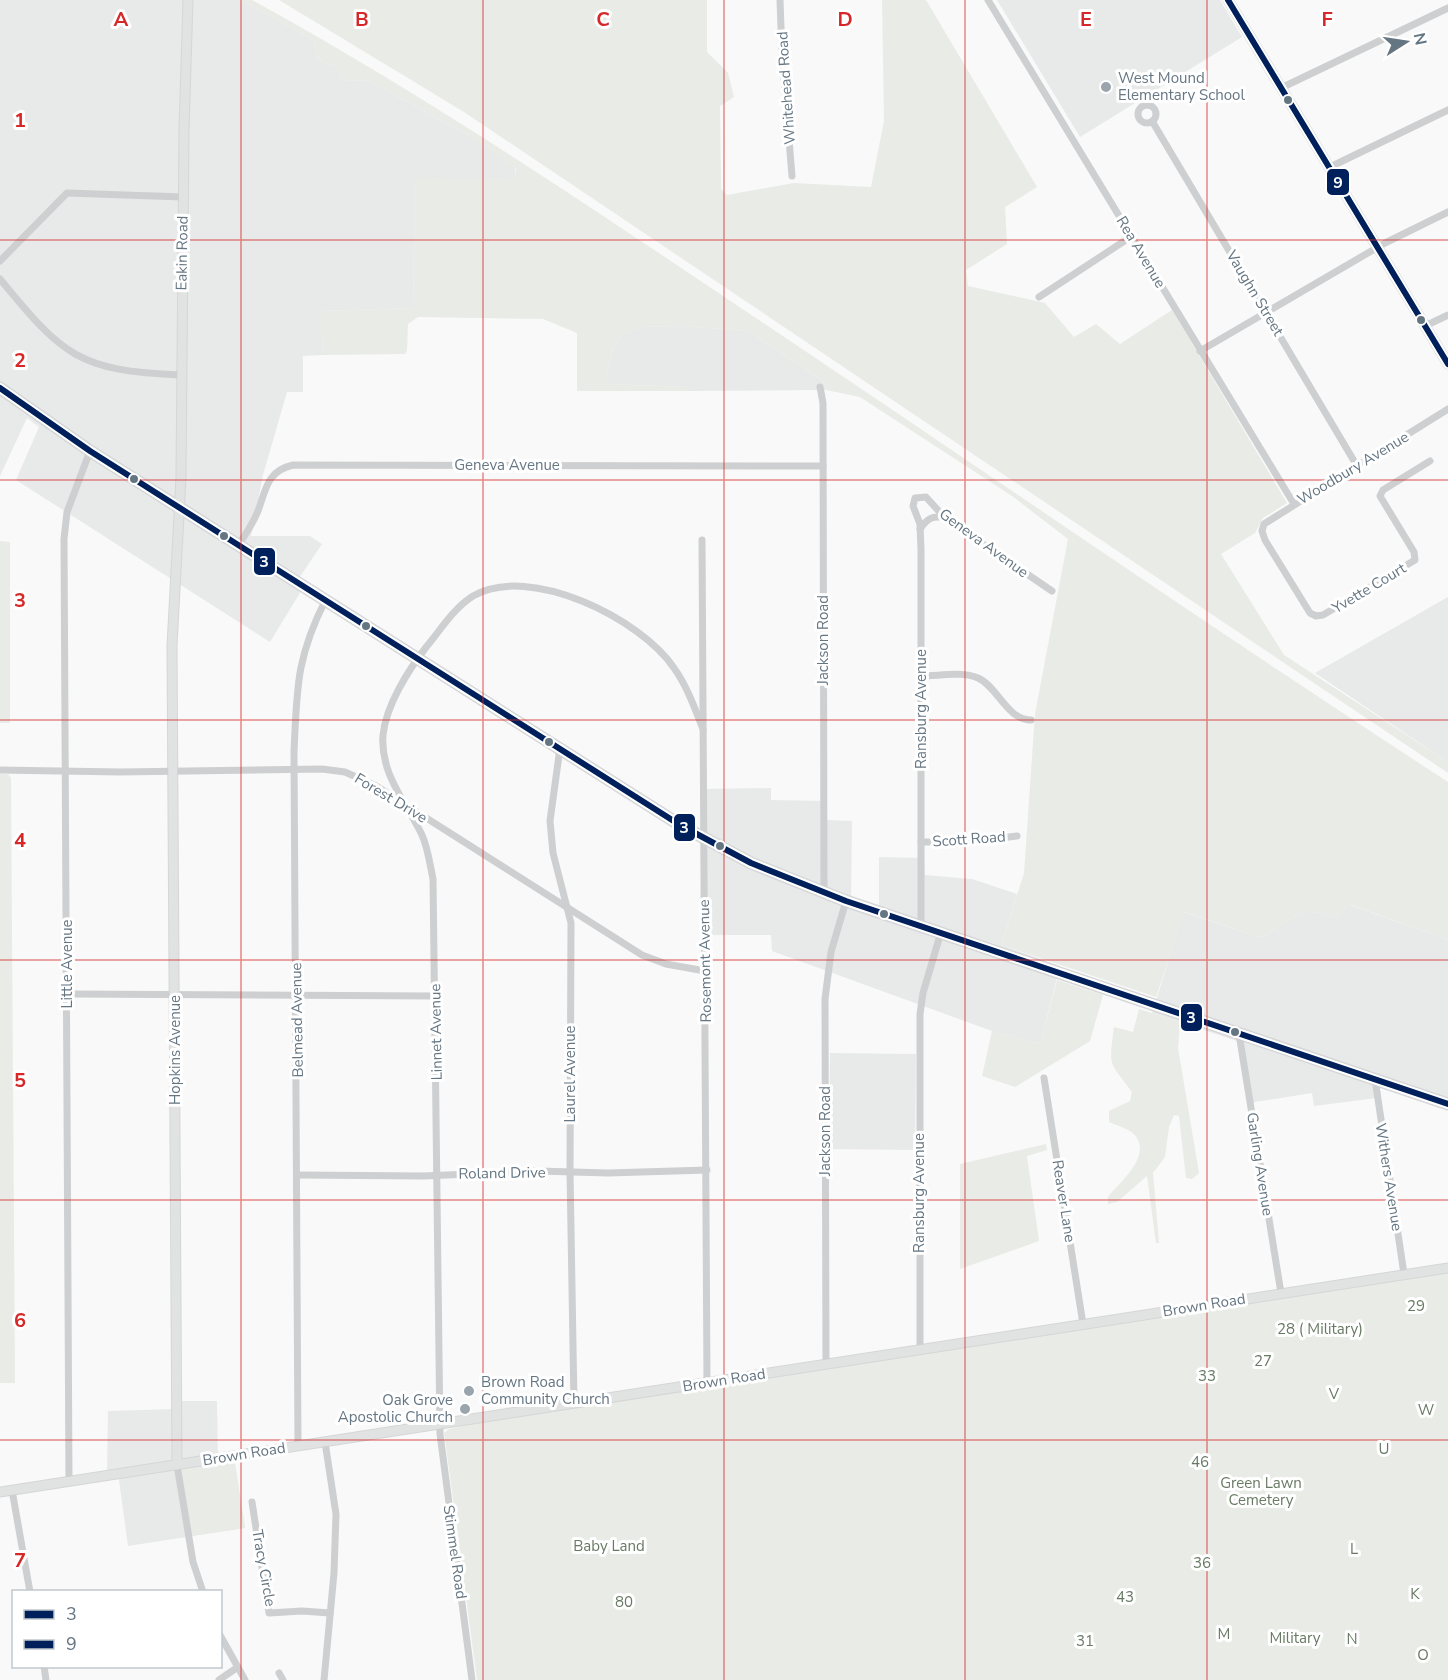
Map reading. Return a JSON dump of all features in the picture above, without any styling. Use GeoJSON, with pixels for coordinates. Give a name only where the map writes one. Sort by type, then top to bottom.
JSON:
{"type":"FeatureCollection","features":[{"type":"Feature","properties":{"kind":"main road"},"geometry":{"type":"LineString","coordinates":[[0,388],[90,451],[704,839],[751,863],[846,901],[1448,1104]]}},
{"type":"Feature","properties":{"kind":"street","name":"Eakin Road"},"geometry":{"type":"LineString","coordinates":[[179,506],[188,0]]}},
{"type":"Feature","properties":{"kind":"street","name":"Whitehead Road"},"geometry":{"type":"LineString","coordinates":[[780,0],[792,176]]}},
{"type":"Feature","properties":{"kind":"street","name":"Rea Avenue"},"geometry":{"type":"LineString","coordinates":[[988,0],[1294,504]]}},
{"type":"Feature","properties":{"kind":"street"},"geometry":{"type":"LineString","coordinates":[[1228,0],[1448,364]]}},
{"type":"Feature","properties":{"kind":"street"},"geometry":{"type":"LineString","coordinates":[[1281,88],[1448,8]]}},
{"type":"Feature","properties":{"kind":"street"},"geometry":{"type":"LineString","coordinates":[[1330,167],[1448,110]]}},
{"type":"Feature","properties":{"kind":"street","name":"Vaughn Street"},"geometry":{"type":"LineString","coordinates":[[1152,121],[1357,466]]}},
{"type":"Feature","properties":{"kind":"street"},"geometry":{"type":"LineString","coordinates":[[0,261],[67,194],[183,197]]}},
{"type":"Feature","properties":{"kind":"street"},"geometry":{"type":"LineString","coordinates":[[1200,351],[1267,314],[1378,247],[1448,212]]}},
{"type":"Feature","properties":{"kind":"street"},"geometry":{"type":"LineString","coordinates":[[1039,297],[1132,236]]}},
{"type":"Feature","properties":{"kind":"street"},"geometry":{"type":"LineString","coordinates":[[0,279],[44,331],[80,358],[99,366],[134,373],[181,375]]}},
{"type":"Feature","properties":{"kind":"street"},"geometry":{"type":"LineString","coordinates":[[1425,326],[1448,315]]}},
{"type":"Feature","properties":{"kind":"street","name":"Jackson Road"},"geometry":{"type":"LineString","coordinates":[[820,387],[823,403],[824,893]]}},
{"type":"Feature","properties":{"kind":"street","name":"Woodbury Avenue"},"geometry":{"type":"LineString","coordinates":[[1319,617],[1306,608],[1265,540],[1262,531],[1269,519],[1448,409]]}},
{"type":"Feature","properties":{"kind":"street","name":"Little Avenue"},"geometry":{"type":"LineString","coordinates":[[69,1480],[64,539],[68,512],[90,451]]}},
{"type":"Feature","properties":{"kind":"street","name":"Yvette Court"},"geometry":{"type":"LineString","coordinates":[[1319,617],[1404,568],[1416,558],[1380,496],[1383,490],[1430,461]]}},
{"type":"Feature","properties":{"kind":"street","name":"Geneva Avenue"},"geometry":{"type":"LineString","coordinates":[[239,544],[257,513],[271,476],[281,468],[293,465],[823,465]]}},
{"type":"Feature","properties":{"kind":"street","name":"Geneva Avenue"},"geometry":{"type":"LineString","coordinates":[[918,496],[926,497],[945,518],[1052,591]]}},
{"type":"Feature","properties":{"kind":"street","name":"Ransburg Avenue"},"geometry":{"type":"LineString","coordinates":[[918,496],[913,502],[920,529],[921,925]]}},
{"type":"Feature","properties":{"kind":"street","name":"Hopkins Avenue"},"geometry":{"type":"LineString","coordinates":[[179,506],[173,586],[177,1465],[194,1562],[202,1590]]}},
{"type":"Feature","properties":{"kind":"street"},"geometry":{"type":"LineString","coordinates":[[920,529],[926,520],[935,516],[945,518]]}},
{"type":"Feature","properties":{"kind":"street","name":"Rosemont Avenue"},"geometry":{"type":"LineString","coordinates":[[702,540],[707,1382]]}},
{"type":"Feature","properties":{"kind":"street","name":"Linnet Avenue"},"geometry":{"type":"LineString","coordinates":[[439,1424],[433,879],[423,837],[405,806],[386,765],[383,734],[388,713],[418,658],[451,616],[475,595],[522,586],[549,590],[601,610],[659,649],[682,682],[703,729]]}},
{"type":"Feature","properties":{"kind":"street","name":"Belmead Avenue"},"geometry":{"type":"LineString","coordinates":[[298,1446],[295,768],[300,660],[306,640],[326,599]]}},
{"type":"Feature","properties":{"kind":"street"},"geometry":{"type":"LineString","coordinates":[[922,676],[975,677],[990,686],[1010,710],[1026,720],[1031,720]]}},
{"type":"Feature","properties":{"kind":"street","name":"Laurel Avenue"},"geometry":{"type":"LineString","coordinates":[[560,748],[550,820],[553,853],[571,923],[570,1172],[574,1403]]}},
{"type":"Feature","properties":{"kind":"street","name":"Forest Drive"},"geometry":{"type":"LineString","coordinates":[[0,770],[173,771],[295,768],[345,772],[368,782],[642,955],[666,964],[705,971]]}},
{"type":"Feature","properties":{"kind":"street","name":"Scott Road"},"geometry":{"type":"LineString","coordinates":[[921,842],[968,842],[1017,836]]}},
{"type":"Feature","properties":{"kind":"street","name":"Jackson Road"},"geometry":{"type":"LineString","coordinates":[[826,1364],[825,999],[831,952],[846,901]]}},
{"type":"Feature","properties":{"kind":"street","name":"Ransburg Avenue"},"geometry":{"type":"LineString","coordinates":[[920,1349],[920,1014],[923,993],[941,932]]}},
{"type":"Feature","properties":{"kind":"street"},"geometry":{"type":"LineString","coordinates":[[67,994],[435,996]]}},
{"type":"Feature","properties":{"kind":"street","name":"Garling Avenue"},"geometry":{"type":"LineString","coordinates":[[1239,1034],[1281,1293]]}},
{"type":"Feature","properties":{"kind":"street","name":"Reaver Lane"},"geometry":{"type":"LineString","coordinates":[[1044,1078],[1083,1324]]}},
{"type":"Feature","properties":{"kind":"street","name":"Withers Avenue"},"geometry":{"type":"LineString","coordinates":[[1375,1079],[1404,1274]]}},
{"type":"Feature","properties":{"kind":"street","name":"Roland Drive"},"geometry":{"type":"LineString","coordinates":[[298,1175],[707,1170]]}},
{"type":"Feature","properties":{"kind":"street","name":"Brown Road"},"geometry":{"type":"LineString","coordinates":[[0,1492],[1448,1268]]}},
{"type":"Feature","properties":{"kind":"street","name":"Stimmel Road"},"geometry":{"type":"LineString","coordinates":[[439,1424],[472,1680]]}},
{"type":"Feature","properties":{"kind":"street"},"geometry":{"type":"LineString","coordinates":[[324,1680],[336,1514],[325,1442]]}},
{"type":"Feature","properties":{"kind":"street"},"geometry":{"type":"LineString","coordinates":[[12,1490],[30,1590]]}},
{"type":"Feature","properties":{"kind":"street","name":"Tracy Circle"},"geometry":{"type":"LineString","coordinates":[[252,1502],[269,1613],[302,1611],[330,1613]]}},
{"type":"Feature","properties":{"kind":"street"},"geometry":{"type":"LineString","coordinates":[[222,1639],[245,1680]]}},
{"type":"Feature","properties":{"kind":"street"},"geometry":{"type":"LineString","coordinates":[[219,1680],[238,1667]]}},
{"type":"Feature","properties":{"kind":"shaded area"},"geometry":{"type":"Polygon","coordinates":[[[0,0],[241,0],[313,40],[317,59],[338,68],[342,80],[369,81],[468,135],[515,166],[516,180],[415,178],[413,308],[321,311],[323,355],[303,356],[303,392],[287,392],[263,475],[251,536],[310,536],[322,544],[299,578],[306,583],[270,642],[16,480],[39,427],[27,418],[0,476],[0,0]]]}},
{"type":"Feature","properties":{"kind":"shaded area","name":"West Mound Elementary School"},"geometry":{"type":"Polygon","coordinates":[[[997,0],[1220,0],[1242,37],[1080,137],[997,0]]]}},
{"type":"Feature","properties":{"kind":"shaded area"},"geometry":{"type":"Polygon","coordinates":[[[682,326],[748,331],[823,381],[826,390],[689,391],[688,387],[609,384],[606,378],[613,349],[624,333],[641,327],[682,326]]]}},
{"type":"Feature","properties":{"kind":"shaded area"},"geometry":{"type":"Polygon","coordinates":[[[1448,597],[1448,762],[1315,673],[1448,597]]]}},
{"type":"Feature","properties":{"kind":"shaded area"},"geometry":{"type":"Polygon","coordinates":[[[771,788],[771,800],[826,801],[826,820],[852,821],[851,902],[879,911],[879,857],[924,858],[925,875],[972,879],[1017,894],[1001,945],[1060,966],[1040,1044],[992,1031],[772,951],[771,935],[706,935],[705,789],[771,788]]]}},
{"type":"Feature","properties":{"kind":"shaded area"},"geometry":{"type":"Polygon","coordinates":[[[1350,905],[1448,940],[1448,1103],[1375,1078],[1377,1098],[1314,1106],[1312,1093],[1249,1103],[1240,1042],[1152,1013],[1184,912],[1261,938],[1306,910],[1337,917],[1350,905]]]}},
{"type":"Feature","properties":{"kind":"shaded area"},"geometry":{"type":"Polygon","coordinates":[[[830,1053],[916,1054],[915,1150],[829,1149],[830,1053]]]}},
{"type":"Feature","properties":{"kind":"shaded area"},"geometry":{"type":"Polygon","coordinates":[[[175,1401],[217,1401],[218,1463],[234,1460],[245,1528],[128,1546],[118,1473],[107,1475],[108,1411],[175,1409],[175,1401]]]}},
{"type":"Feature","properties":{"kind":"green space"},"geometry":{"type":"Polygon","coordinates":[[[241,0],[252,0],[313,34],[433,106],[551,182],[1448,782],[1448,940],[1351,905],[1337,917],[1306,910],[1261,938],[1185,912],[1156,997],[1001,945],[1024,873],[1035,714],[1068,539],[1012,496],[860,397],[826,390],[823,381],[748,331],[682,326],[641,327],[624,333],[613,349],[606,377],[609,384],[689,387],[689,391],[577,391],[577,333],[543,319],[418,317],[408,324],[405,354],[323,355],[321,311],[413,308],[415,177],[515,180],[516,169],[468,135],[369,81],[342,80],[338,68],[317,59],[313,40],[241,0]]]}},
{"type":"Feature","properties":{"kind":"green space"},"geometry":{"type":"Polygon","coordinates":[[[279,0],[707,0],[707,52],[728,73],[734,97],[720,106],[721,189],[727,195],[794,183],[871,187],[884,121],[882,0],[926,0],[1037,187],[1005,207],[1007,244],[966,270],[968,286],[1045,303],[1074,337],[1096,324],[1120,344],[1172,310],[1287,503],[1263,518],[1255,533],[1221,554],[1284,655],[1448,762],[1448,773],[464,112],[279,0]]]}},
{"type":"Feature","properties":{"kind":"green space"},"geometry":{"type":"Polygon","coordinates":[[[0,541],[10,542],[10,723],[0,723],[0,541]]]}},
{"type":"Feature","properties":{"kind":"green space"},"geometry":{"type":"Polygon","coordinates":[[[0,774],[8,774],[11,778],[15,1383],[0,1383],[0,774]]]}},
{"type":"Feature","properties":{"kind":"green space"},"geometry":{"type":"Polygon","coordinates":[[[1057,980],[1103,995],[1090,1041],[1015,1087],[982,1076],[992,1031],[1040,1044],[1057,980]]]}},
{"type":"Feature","properties":{"kind":"green space"},"geometry":{"type":"Polygon","coordinates":[[[1139,1009],[1180,1022],[1178,1048],[1199,1173],[1192,1179],[1186,1178],[1179,1116],[1174,1115],[1169,1127],[1165,1157],[1153,1173],[1159,1243],[1156,1243],[1147,1176],[1117,1202],[1108,1204],[1108,1197],[1132,1169],[1140,1152],[1135,1135],[1109,1122],[1109,1111],[1130,1101],[1132,1092],[1112,1062],[1114,1027],[1133,1032],[1139,1009]]]}},
{"type":"Feature","properties":{"kind":"green space"},"geometry":{"type":"Polygon","coordinates":[[[1046,1144],[1047,1150],[1027,1156],[1039,1241],[960,1269],[960,1164],[1046,1144]]]}},
{"type":"Feature","properties":{"kind":"green space","name":"Green Lawn Cemetery"},"geometry":{"type":"Polygon","coordinates":[[[1448,1272],[1448,1680],[477,1680],[444,1433],[449,1429],[497,1419],[1448,1272]]]}},
{"type":"Feature","properties":{"kind":"green space"},"geometry":{"type":"Polygon","coordinates":[[[234,1456],[245,1528],[190,1536],[179,1466],[234,1456]]]}},
{"type":"Feature","properties":{"kind":"transit line","name":"9"},"geometry":{"type":"LineString","coordinates":[[1228,0],[1448,364]]}},
{"type":"Feature","properties":{"kind":"transit line","name":"3"},"geometry":{"type":"LineString","coordinates":[[0,388],[90,451],[680,825],[751,863],[846,901],[1448,1104]]}},
{"type":"Feature","properties":{"kind":"place","name":"West Mound Elementary School"},"geometry":{"type":"Point","coordinates":[1106,87]}},
{"type":"Feature","properties":{"kind":"place","name":"Brown Road Community Church"},"geometry":{"type":"Point","coordinates":[469,1391]}},
{"type":"Feature","properties":{"kind":"place","name":"Oak Grove Apostolic Church"},"geometry":{"type":"Point","coordinates":[465,1409]}},
{"type":"Feature","properties":{"kind":"park label","name":"29"},"geometry":{"type":"Point","coordinates":[1416,1306]}},
{"type":"Feature","properties":{"kind":"park label","name":"28 ( Military)"},"geometry":{"type":"Point","coordinates":[1320,1329]}},
{"type":"Feature","properties":{"kind":"park label","name":"27"},"geometry":{"type":"Point","coordinates":[1263,1361]}},
{"type":"Feature","properties":{"kind":"park label","name":"33"},"geometry":{"type":"Point","coordinates":[1207,1376]}},
{"type":"Feature","properties":{"kind":"park label","name":"V"},"geometry":{"type":"Point","coordinates":[1334,1394]}},
{"type":"Feature","properties":{"kind":"park label","name":"W"},"geometry":{"type":"Point","coordinates":[1426,1410]}},
{"type":"Feature","properties":{"kind":"park label","name":"U"},"geometry":{"type":"Point","coordinates":[1384,1449]}},
{"type":"Feature","properties":{"kind":"park label","name":"46"},"geometry":{"type":"Point","coordinates":[1200,1462]}},
{"type":"Feature","properties":{"kind":"park label","name":"Baby Land"},"geometry":{"type":"Point","coordinates":[609,1546]}},
{"type":"Feature","properties":{"kind":"park label","name":"L"},"geometry":{"type":"Point","coordinates":[1354,1549]}},
{"type":"Feature","properties":{"kind":"park label","name":"36"},"geometry":{"type":"Point","coordinates":[1202,1563]}},
{"type":"Feature","properties":{"kind":"park label","name":"K"},"geometry":{"type":"Point","coordinates":[1415,1594]}},
{"type":"Feature","properties":{"kind":"park label","name":"43"},"geometry":{"type":"Point","coordinates":[1125,1597]}},
{"type":"Feature","properties":{"kind":"park label","name":"80"},"geometry":{"type":"Point","coordinates":[624,1602]}},
{"type":"Feature","properties":{"kind":"park label","name":"M"},"geometry":{"type":"Point","coordinates":[1224,1634]}},
{"type":"Feature","properties":{"kind":"park label","name":"Military"},"geometry":{"type":"Point","coordinates":[1295,1638]}},
{"type":"Feature","properties":{"kind":"park label","name":"N"},"geometry":{"type":"Point","coordinates":[1352,1639]}},
{"type":"Feature","properties":{"kind":"park label","name":"31"},"geometry":{"type":"Point","coordinates":[1085,1641]}},
{"type":"Feature","properties":{"kind":"park label","name":"O"},"geometry":{"type":"Point","coordinates":[1423,1655]}}]}
